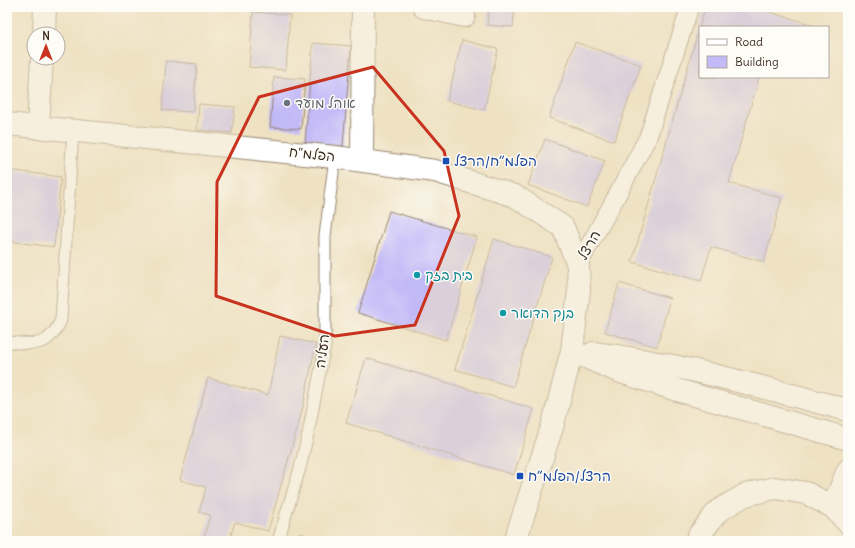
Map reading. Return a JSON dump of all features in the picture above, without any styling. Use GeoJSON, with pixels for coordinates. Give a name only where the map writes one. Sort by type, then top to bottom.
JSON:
{"type":"FeatureCollection","features":[{"type":"Feature","properties":{"kind":"street"},"geometry":{"type":"LineString","coordinates":[[44,26],[45,7]]}},
{"type":"Feature","properties":{"kind":"street"},"geometry":{"type":"LineString","coordinates":[[362,160],[363,7]]}},
{"type":"Feature","properties":{"kind":"street"},"geometry":{"type":"LineString","coordinates":[[424,7],[464,16]]}},
{"type":"Feature","properties":{"kind":"street","name":"הרצל"},"geometry":{"type":"LineString","coordinates":[[515,541],[553,424],[572,351],[579,290],[578,265],[648,136],[690,7]]}},
{"type":"Feature","properties":{"kind":"street"},"geometry":{"type":"LineString","coordinates":[[38,128],[42,66]]}},
{"type":"Feature","properties":{"kind":"street","name":"הפלמ\"ח"},"geometry":{"type":"LineString","coordinates":[[7,124],[335,157],[435,171],[514,196],[563,227],[578,265]]}},
{"type":"Feature","properties":{"kind":"street"},"geometry":{"type":"LineString","coordinates":[[572,351],[628,357],[675,366],[848,410]]}},
{"type":"Feature","properties":{"kind":"street"},"geometry":{"type":"LineString","coordinates":[[572,351],[615,370],[677,390],[848,439]]}},
{"type":"Feature","properties":{"kind":"street"},"geometry":{"type":"LineString","coordinates":[[833,507],[848,470]]}},
{"type":"Feature","properties":{"kind":"street"},"geometry":{"type":"LineString","coordinates":[[697,541],[699,535],[718,511],[745,495],[775,488],[806,493],[833,507],[848,523]]}},
{"type":"Feature","properties":{"kind":"lane"},"geometry":{"type":"LineString","coordinates":[[7,342],[34,344],[49,339],[57,329],[61,320],[73,131]]}},
{"type":"Feature","properties":{"kind":"lane","name":"העליה"},"geometry":{"type":"LineString","coordinates":[[278,541],[301,461],[325,346],[325,236],[335,157]]}},
{"type":"Feature","properties":{"kind":"highlighted area"},"geometry":{"type":"Polygon","coordinates":[[[373,67],[444,151],[459,216],[415,325],[335,336],[216,296],[217,182],[259,97],[373,67]]]}},
{"type":"Feature","properties":{"kind":"building"},"geometry":{"type":"Polygon","coordinates":[[[489,7],[515,7],[513,27],[487,25],[489,7]]]}},
{"type":"Feature","properties":{"kind":"building"},"geometry":{"type":"Polygon","coordinates":[[[705,7],[752,7],[811,24],[810,26],[700,26],[705,7]]]}},
{"type":"Feature","properties":{"kind":"building"},"geometry":{"type":"Polygon","coordinates":[[[253,12],[290,15],[286,70],[249,67],[253,12]]]}},
{"type":"Feature","properties":{"kind":"building"},"geometry":{"type":"Polygon","coordinates":[[[699,28],[699,78],[759,78],[729,183],[782,198],[764,262],[711,247],[701,281],[632,262],[699,28]]]}},
{"type":"Feature","properties":{"kind":"building"},"geometry":{"type":"Polygon","coordinates":[[[462,40],[498,49],[484,110],[447,101],[462,40]]]}},
{"type":"Feature","properties":{"kind":"building"},"geometry":{"type":"Polygon","coordinates":[[[575,42],[641,65],[614,141],[549,118],[575,42]]]}},
{"type":"Feature","properties":{"kind":"building"},"geometry":{"type":"Polygon","coordinates":[[[313,43],[351,46],[343,146],[305,143],[313,43]]]}},
{"type":"Feature","properties":{"kind":"building"},"geometry":{"type":"Polygon","coordinates":[[[166,61],[197,64],[193,112],[162,110],[166,61]]]}},
{"type":"Feature","properties":{"kind":"building","name":"אוהל מועד"},"geometry":{"type":"Polygon","coordinates":[[[274,77],[305,79],[301,129],[270,127],[274,77]]]}},
{"type":"Feature","properties":{"kind":"building"},"geometry":{"type":"Polygon","coordinates":[[[199,104],[235,107],[232,133],[197,130],[199,104]]]}},
{"type":"Feature","properties":{"kind":"building"},"geometry":{"type":"Polygon","coordinates":[[[545,139],[605,161],[587,207],[528,185],[545,139]]]}},
{"type":"Feature","properties":{"kind":"building"},"geometry":{"type":"Polygon","coordinates":[[[7,170],[61,177],[54,247],[7,241],[7,170]]]}},
{"type":"Feature","properties":{"kind":"building","name":"בית בזק"},"geometry":{"type":"Polygon","coordinates":[[[389,211],[477,237],[446,340],[358,313],[389,211]]]}},
{"type":"Feature","properties":{"kind":"building","name":"בנק הדואר"},"geometry":{"type":"Polygon","coordinates":[[[494,239],[552,257],[513,387],[455,369],[494,239]]]}},
{"type":"Feature","properties":{"kind":"building"},"geometry":{"type":"Polygon","coordinates":[[[619,283],[670,298],[657,347],[605,332],[619,283]]]}},
{"type":"Feature","properties":{"kind":"building"},"geometry":{"type":"Polygon","coordinates":[[[280,336],[316,344],[302,411],[268,531],[235,522],[229,541],[203,541],[210,515],[199,512],[206,487],[180,480],[208,378],[268,395],[280,336]]]}},
{"type":"Feature","properties":{"kind":"building"},"geometry":{"type":"Polygon","coordinates":[[[366,358],[534,409],[514,475],[346,423],[366,358]]]}},
{"type":"Feature","properties":{"kind":"building"},"geometry":{"type":"Polygon","coordinates":[[[300,533],[325,541],[297,541],[300,533]]]}},
{"type":"Feature","properties":{"kind":"place","name":"אוהל מועד"},"geometry":{"type":"Point","coordinates":[287,103]}},
{"type":"Feature","properties":{"kind":"place","name":"הפלמ״ח/הרצל"},"geometry":{"type":"Point","coordinates":[446,161]}},
{"type":"Feature","properties":{"kind":"place","name":"בית בזק"},"geometry":{"type":"Point","coordinates":[417,275]}},
{"type":"Feature","properties":{"kind":"place","name":"בנק הדואר"},"geometry":{"type":"Point","coordinates":[503,313]}},
{"type":"Feature","properties":{"kind":"place","name":"הרצל/הפלמ״ח"},"geometry":{"type":"Point","coordinates":[520,476]}}]}
